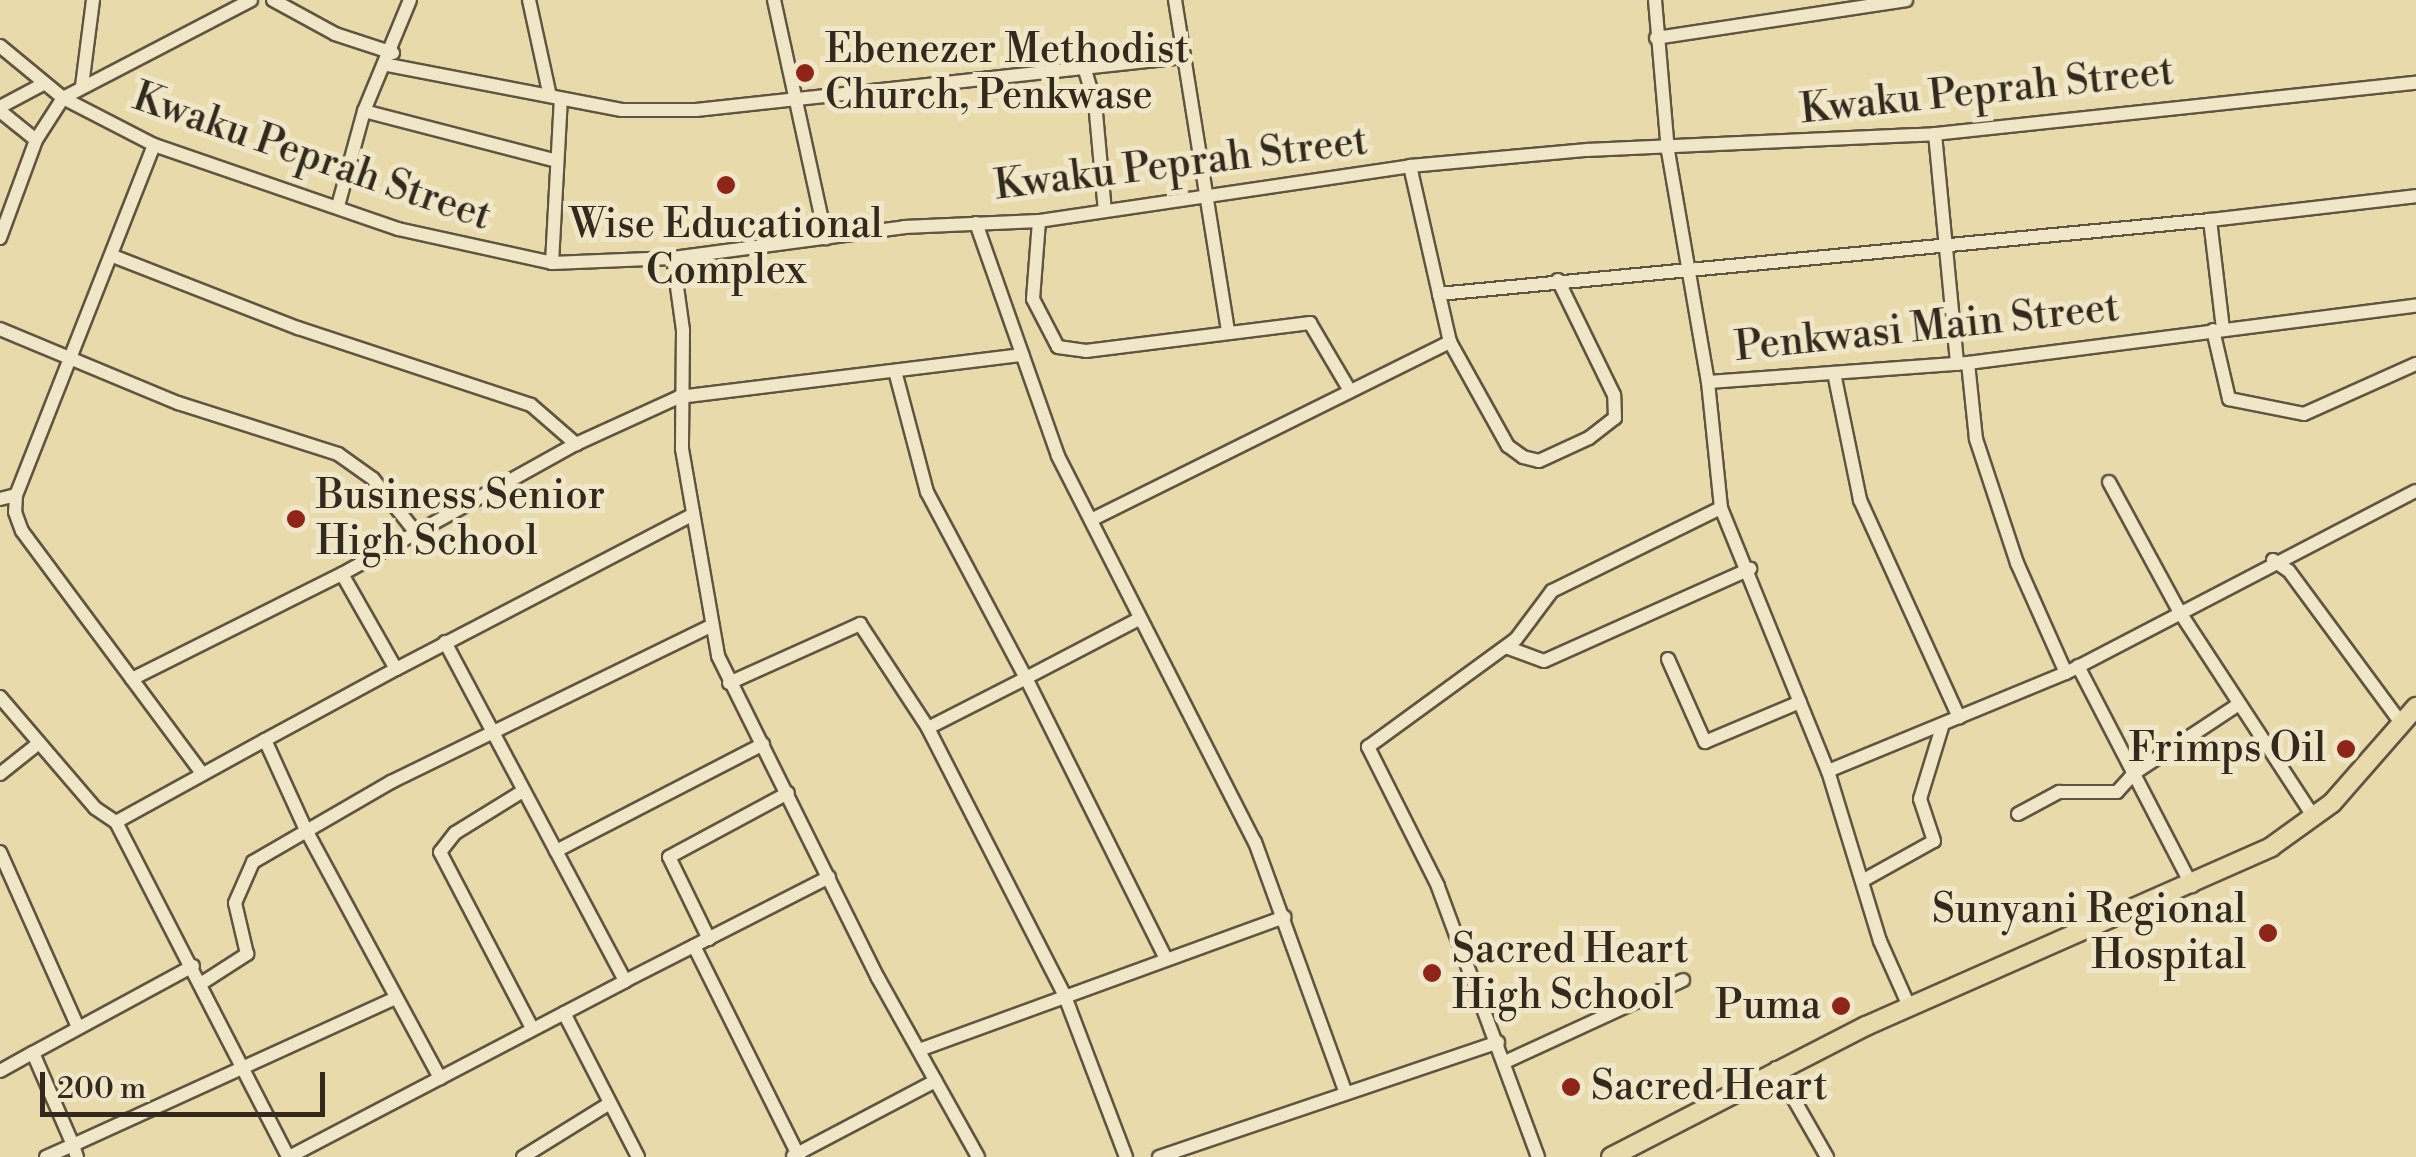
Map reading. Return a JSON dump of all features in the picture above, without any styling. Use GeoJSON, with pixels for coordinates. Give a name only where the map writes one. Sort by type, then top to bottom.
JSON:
{"type":"FeatureCollection","features":[{"type":"Feature","properties":{"kind":"highway"},"geometry":{"type":"LineString","coordinates":[[1611,1157],[1776,1068],[1909,1006],[2192,886],[2271,847],[2314,817],[2416,706]]}},
{"type":"Feature","properties":{"kind":"street"},"geometry":{"type":"LineString","coordinates":[[82,86],[93,0]]}},
{"type":"Feature","properties":{"kind":"street"},"geometry":{"type":"LineString","coordinates":[[0,238],[36,140],[63,98],[251,0]]}},
{"type":"Feature","properties":{"kind":"street"},"geometry":{"type":"LineString","coordinates":[[273,0],[390,59],[555,97],[664,110],[975,84],[1184,57]]}},
{"type":"Feature","properties":{"kind":"street"},"geometry":{"type":"LineString","coordinates":[[338,206],[364,111],[390,59],[410,0]]}},
{"type":"Feature","properties":{"kind":"street"},"geometry":{"type":"LineString","coordinates":[[530,0],[555,97],[552,263]]}},
{"type":"Feature","properties":{"kind":"street"},"geometry":{"type":"LineString","coordinates":[[774,0],[791,98],[826,238]]}},
{"type":"Feature","properties":{"kind":"street"},"geometry":{"type":"LineString","coordinates":[[1175,0],[1228,332]]}},
{"type":"Feature","properties":{"kind":"street","name":"Penkwasi Main Street"},"geometry":{"type":"LineString","coordinates":[[1655,0],[1668,150],[1708,382],[1963,363],[2416,306]]}},
{"type":"Feature","properties":{"kind":"street"},"geometry":{"type":"LineString","coordinates":[[1656,38],[1906,0]]}},
{"type":"Feature","properties":{"kind":"street","name":"Kwaku Peprah Street"},"geometry":{"type":"LineString","coordinates":[[0,46],[63,98],[154,145],[477,251],[552,263],[673,258],[826,238],[976,223],[1039,221],[1209,199],[1410,166],[1588,150],[1668,150],[1935,134],[2416,83]]}},
{"type":"Feature","properties":{"kind":"street"},"geometry":{"type":"LineString","coordinates":[[1084,67],[1095,102],[1104,211]]}},
{"type":"Feature","properties":{"kind":"street"},"geometry":{"type":"LineString","coordinates":[[36,140],[0,109],[42,84]]}},
{"type":"Feature","properties":{"kind":"street"},"geometry":{"type":"LineString","coordinates":[[364,111],[554,160]]}},
{"type":"Feature","properties":{"kind":"street"},"geometry":{"type":"LineString","coordinates":[[1935,134],[1945,244],[1976,439],[2017,563],[2192,886]]}},
{"type":"Feature","properties":{"kind":"street"},"geometry":{"type":"LineString","coordinates":[[154,145],[16,495],[22,531],[200,772]]}},
{"type":"Feature","properties":{"kind":"street"},"geometry":{"type":"LineString","coordinates":[[1410,166],[1450,342],[1508,446],[1522,458],[1539,461],[1588,438],[1615,418],[1614,396],[1558,280]]}},
{"type":"Feature","properties":{"kind":"street"},"geometry":{"type":"LineString","coordinates":[[1439,294],[2210,220],[2416,196]]}},
{"type":"Feature","properties":{"kind":"street"},"geometry":{"type":"LineString","coordinates":[[2210,220],[2218,330],[2229,399],[2304,414],[2416,364]]}},
{"type":"Feature","properties":{"kind":"street"},"geometry":{"type":"LineString","coordinates":[[1039,221],[1034,299],[1058,347],[1086,351],[1310,323],[1350,392]]}},
{"type":"Feature","properties":{"kind":"street"},"geometry":{"type":"LineString","coordinates":[[976,223],[1058,456],[1255,842],[1346,1093]]}},
{"type":"Feature","properties":{"kind":"street"},"geometry":{"type":"LineString","coordinates":[[113,256],[298,328],[531,405],[576,444]]}},
{"type":"Feature","properties":{"kind":"street"},"geometry":{"type":"LineString","coordinates":[[673,258],[683,330],[679,397],[690,516],[709,627],[729,683],[934,1081],[978,1157]]}},
{"type":"Feature","properties":{"kind":"street"},"geometry":{"type":"LineString","coordinates":[[0,330],[68,362],[338,454],[373,479],[418,534]]}},
{"type":"Feature","properties":{"kind":"street"},"geometry":{"type":"LineString","coordinates":[[1091,520],[1450,342]]}},
{"type":"Feature","properties":{"kind":"street"},"geometry":{"type":"LineString","coordinates":[[132,679],[418,534],[576,444],[679,397],[1022,355]]}},
{"type":"Feature","properties":{"kind":"street"},"geometry":{"type":"LineString","coordinates":[[895,371],[928,492],[1166,959]]}},
{"type":"Feature","properties":{"kind":"street"},"geometry":{"type":"LineString","coordinates":[[1834,373],[1860,500],[1960,717]]}},
{"type":"Feature","properties":{"kind":"street"},"geometry":{"type":"LineString","coordinates":[[1708,382],[1720,508],[1750,569],[1828,771],[1862,881],[1909,1006]]}},
{"type":"Feature","properties":{"kind":"street"},"geometry":{"type":"LineString","coordinates":[[2109,482],[2179,611],[2314,817]]}},
{"type":"Feature","properties":{"kind":"street"},"geometry":{"type":"LineString","coordinates":[[1828,771],[2072,669],[2273,560],[2416,491]]}},
{"type":"Feature","properties":{"kind":"street"},"geometry":{"type":"LineString","coordinates":[[0,499],[16,495]]}},
{"type":"Feature","properties":{"kind":"street"},"geometry":{"type":"LineString","coordinates":[[1533,1156],[1498,1042],[1438,886],[1368,747],[1506,647],[1567,582],[1720,508]]}},
{"type":"Feature","properties":{"kind":"street"},"geometry":{"type":"LineString","coordinates":[[116,822],[200,772],[690,516]]}},
{"type":"Feature","properties":{"kind":"street"},"geometry":{"type":"LineString","coordinates":[[2273,560],[2288,571],[2401,722]]}},
{"type":"Feature","properties":{"kind":"street"},"geometry":{"type":"LineString","coordinates":[[1506,647],[1544,661],[1750,569]]}},
{"type":"Feature","properties":{"kind":"street"},"geometry":{"type":"LineString","coordinates":[[342,574],[396,668]]}},
{"type":"Feature","properties":{"kind":"street"},"geometry":{"type":"LineString","coordinates":[[928,728],[1139,619]]}},
{"type":"Feature","properties":{"kind":"street"},"geometry":{"type":"LineString","coordinates":[[729,683],[860,624],[928,728],[1064,996],[1126,1157]]}},
{"type":"Feature","properties":{"kind":"street"},"geometry":{"type":"LineString","coordinates":[[202,983],[247,954],[235,903],[247,868],[493,733],[709,627]]}},
{"type":"Feature","properties":{"kind":"street"},"geometry":{"type":"LineString","coordinates":[[445,642],[625,981]]}},
{"type":"Feature","properties":{"kind":"street"},"geometry":{"type":"LineString","coordinates":[[1668,659],[1705,742],[1800,702]]}},
{"type":"Feature","properties":{"kind":"street"},"geometry":{"type":"LineString","coordinates":[[0,698],[116,822],[289,1157],[830,877]]}},
{"type":"Feature","properties":{"kind":"street"},"geometry":{"type":"LineString","coordinates":[[2018,814],[2059,792],[2117,792],[2133,774],[2239,704]]}},
{"type":"Feature","properties":{"kind":"street"},"geometry":{"type":"LineString","coordinates":[[1862,881],[1934,841],[1920,799],[1944,724]]}},
{"type":"Feature","properties":{"kind":"street"},"geometry":{"type":"LineString","coordinates":[[266,740],[307,832],[440,1078]]}},
{"type":"Feature","properties":{"kind":"street"},"geometry":{"type":"LineString","coordinates":[[0,774],[39,743]]}},
{"type":"Feature","properties":{"kind":"street"},"geometry":{"type":"LineString","coordinates":[[556,851],[763,744]]}},
{"type":"Feature","properties":{"kind":"street"},"geometry":{"type":"LineString","coordinates":[[523,792],[454,834],[440,852],[532,1028]]}},
{"type":"Feature","properties":{"kind":"street"},"geometry":{"type":"LineString","coordinates":[[709,938],[669,857],[788,793]]}},
{"type":"Feature","properties":{"kind":"street"},"geometry":{"type":"LineString","coordinates":[[0,852],[78,1027]]}},
{"type":"Feature","properties":{"kind":"street"},"geometry":{"type":"LineString","coordinates":[[918,1050],[1285,917]]}},
{"type":"Feature","properties":{"kind":"street"},"geometry":{"type":"LineString","coordinates":[[694,946],[796,1156],[934,1081]]}},
{"type":"Feature","properties":{"kind":"street"},"geometry":{"type":"LineString","coordinates":[[0,1071],[193,966]]}},
{"type":"Feature","properties":{"kind":"street"},"geometry":{"type":"LineString","coordinates":[[1505,1062],[1683,980]]}},
{"type":"Feature","properties":{"kind":"street"},"geometry":{"type":"LineString","coordinates":[[46,1157],[75,1151],[243,1066],[394,998]]}},
{"type":"Feature","properties":{"kind":"street"},"geometry":{"type":"LineString","coordinates":[[564,1013],[638,1157]]}},
{"type":"Feature","properties":{"kind":"street"},"geometry":{"type":"LineString","coordinates":[[1159,1157],[1498,1042]]}},
{"type":"Feature","properties":{"kind":"street"},"geometry":{"type":"LineString","coordinates":[[33,1053],[75,1151]]}},
{"type":"Feature","properties":{"kind":"street"},"geometry":{"type":"LineString","coordinates":[[1776,1068],[1827,1157]]}},
{"type":"Feature","properties":{"kind":"street"},"geometry":{"type":"LineString","coordinates":[[523,1157],[610,1103]]}},
{"type":"Feature","properties":{"kind":"place","name":"Ebenezer Methodist Church, Penkwase"},"geometry":{"type":"Point","coordinates":[805,73]}},
{"type":"Feature","properties":{"kind":"place","name":"Wise Educational Complex"},"geometry":{"type":"Point","coordinates":[726,185]}},
{"type":"Feature","properties":{"kind":"place","name":"Business Senior High School"},"geometry":{"type":"Point","coordinates":[296,519]}},
{"type":"Feature","properties":{"kind":"place","name":"Frimps Oil"},"geometry":{"type":"Point","coordinates":[2346,749]}},
{"type":"Feature","properties":{"kind":"place","name":"Sunyani Regional Hospital"},"geometry":{"type":"Point","coordinates":[2268,933]}},
{"type":"Feature","properties":{"kind":"place","name":"Sacred Heart High School"},"geometry":{"type":"Point","coordinates":[1432,973]}},
{"type":"Feature","properties":{"kind":"place","name":"Puma"},"geometry":{"type":"Point","coordinates":[1841,1006]}},
{"type":"Feature","properties":{"kind":"place","name":"Sacred Heart"},"geometry":{"type":"Point","coordinates":[1571,1087]}}]}
